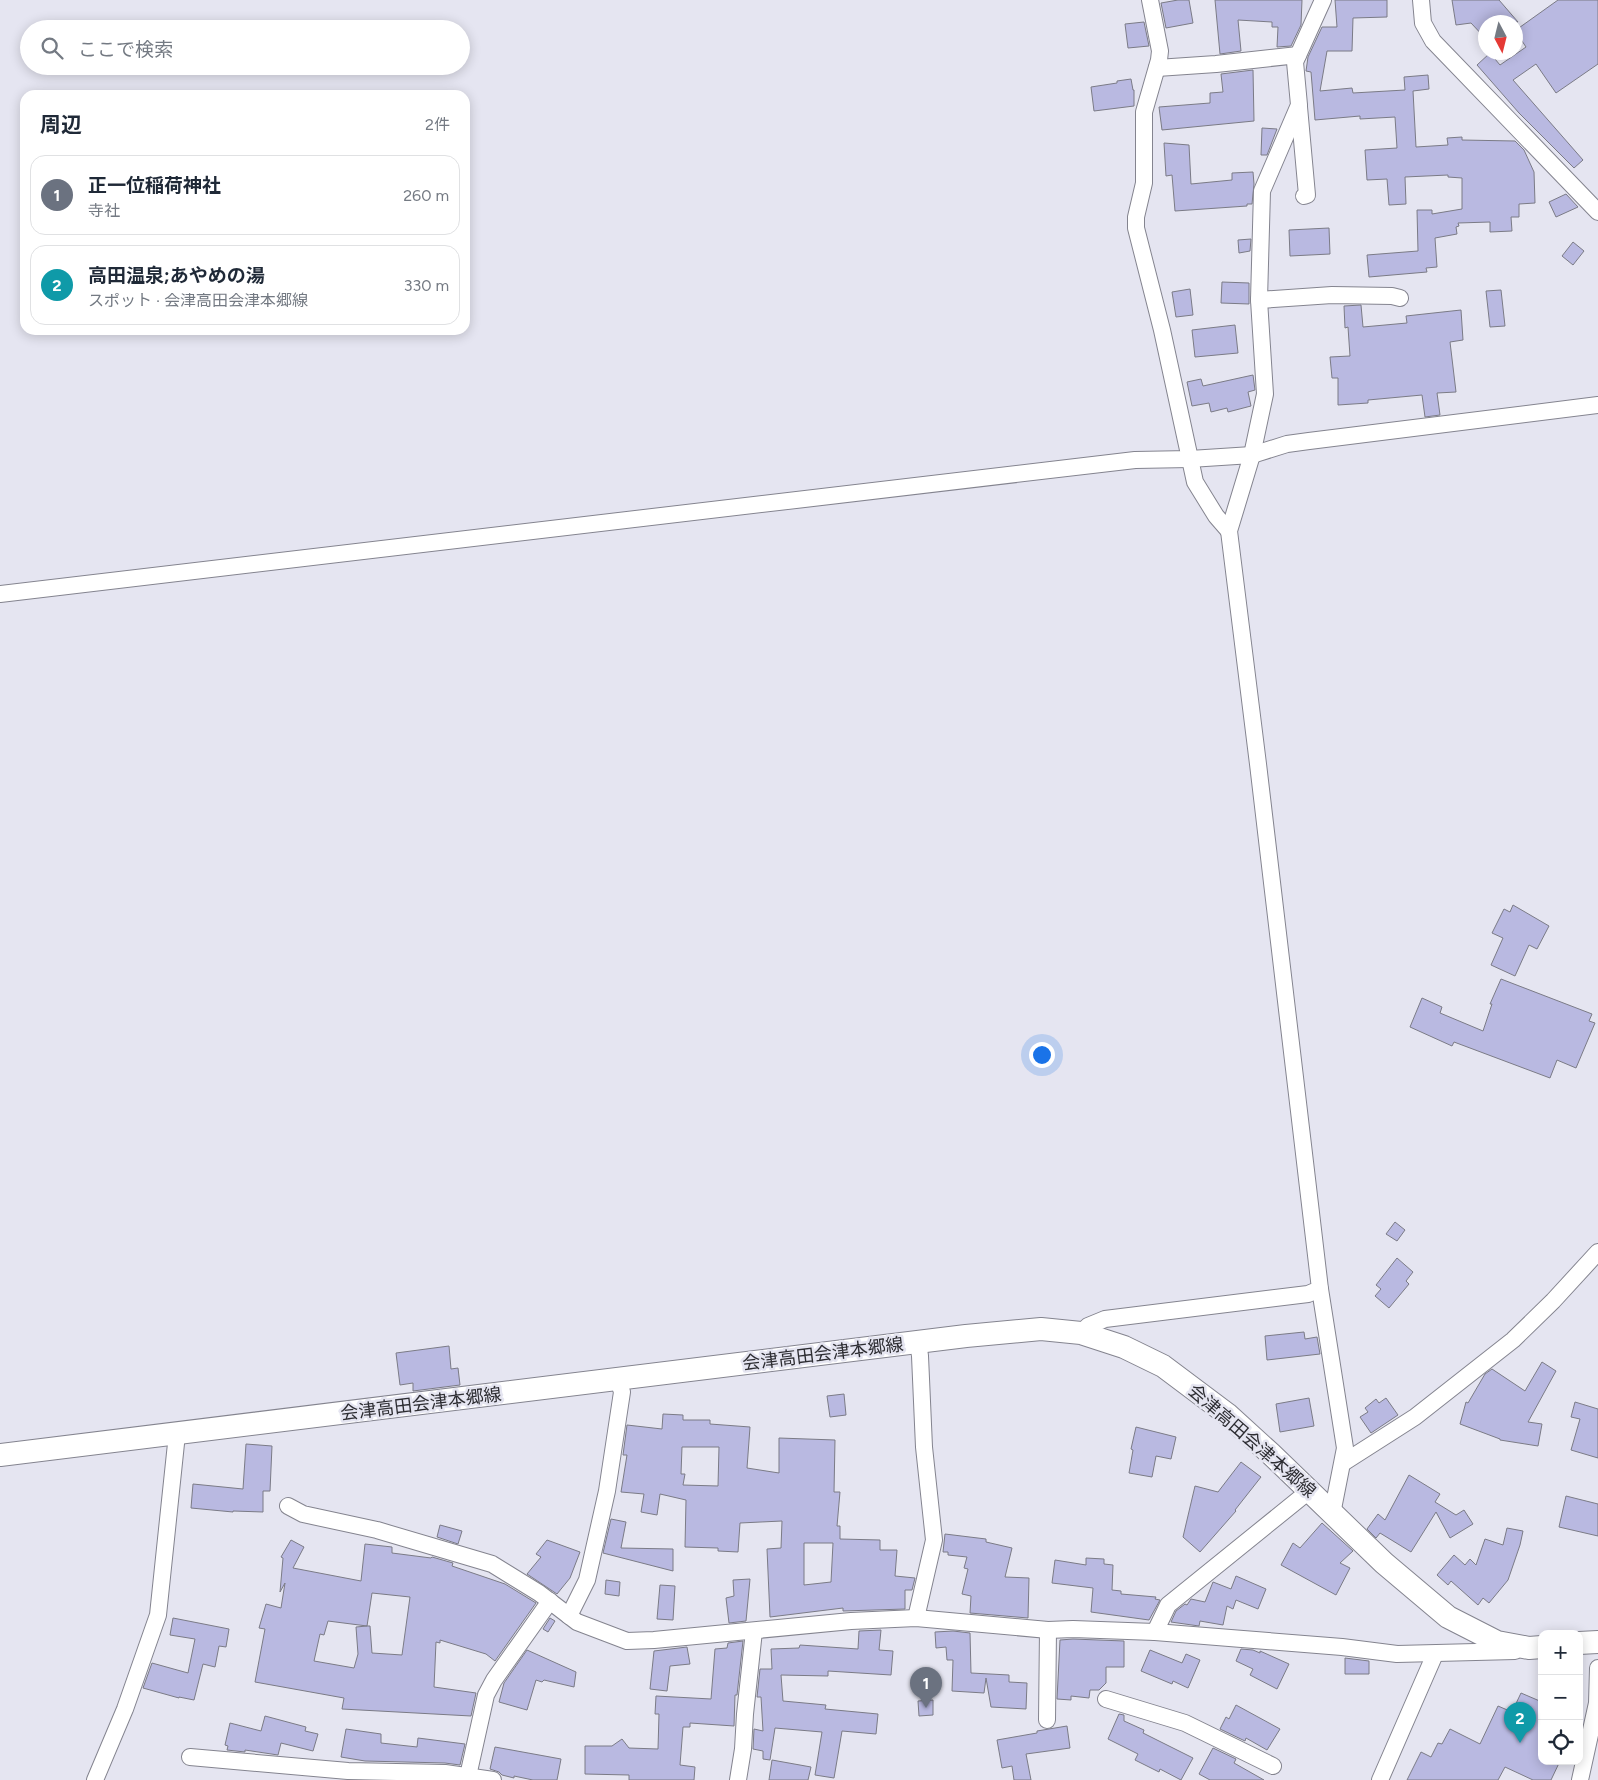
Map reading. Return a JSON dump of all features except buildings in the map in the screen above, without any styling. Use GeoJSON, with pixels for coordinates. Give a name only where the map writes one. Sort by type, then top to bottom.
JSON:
{"type":"FeatureCollection","features":[{"type":"Feature","properties":{"kind":"main road","name":"会津高田会津本郷線"},"geometry":{"type":"LineString","coordinates":[[0,1455],[918,1342],[1041,1329],[1081,1333],[1124,1347],[1163,1366],[1227,1414],[1384,1563],[1448,1617],[1496,1642],[1529,1648],[1538,1647]]}},
{"type":"Feature","properties":{"kind":"main road"},"geometry":{"type":"LineString","coordinates":[[1583,1643],[1598,1642]]}},
{"type":"Feature","properties":{"kind":"street"},"geometry":{"type":"LineString","coordinates":[[1150,0],[1160,52],[1144,112],[1144,182],[1136,217],[1136,228],[1162,330],[1195,482],[1216,516],[1228,531]]}},
{"type":"Feature","properties":{"kind":"street"},"geometry":{"type":"LineString","coordinates":[[1304,196],[1307,196],[1294,62],[1322,0]]}},
{"type":"Feature","properties":{"kind":"street"},"geometry":{"type":"LineString","coordinates":[[1420,0],[1423,23],[1433,41],[1598,212]]}},
{"type":"Feature","properties":{"kind":"street"},"geometry":{"type":"LineString","coordinates":[[1157,68],[1298,55]]}},
{"type":"Feature","properties":{"kind":"street"},"geometry":{"type":"LineString","coordinates":[[1299,105],[1262,191],[1259,300],[1265,394],[1252,455],[1228,531],[1320,1289],[1346,1448],[1332,1514]]}},
{"type":"Feature","properties":{"kind":"street"},"geometry":{"type":"LineString","coordinates":[[1259,300],[1332,295],[1392,296],[1400,298]]}},
{"type":"Feature","properties":{"kind":"street"},"geometry":{"type":"LineString","coordinates":[[0,594],[1135,460],[1252,455],[1288,444],[1598,405]]}},
{"type":"Feature","properties":{"kind":"street"},"geometry":{"type":"LineString","coordinates":[[1342,1463],[1415,1417],[1513,1340],[1553,1301],[1598,1252]]}},
{"type":"Feature","properties":{"kind":"street"},"geometry":{"type":"LineString","coordinates":[[1081,1333],[1088,1326],[1106,1319],[1308,1294],[1320,1289]]}},
{"type":"Feature","properties":{"kind":"street"},"geometry":{"type":"LineString","coordinates":[[916,1618],[934,1540],[924,1447],[918,1342]]}},
{"type":"Feature","properties":{"kind":"street"},"geometry":{"type":"LineString","coordinates":[[570,1616],[587,1580],[607,1491],[622,1392],[618,1380]]}},
{"type":"Feature","properties":{"kind":"street"},"geometry":{"type":"LineString","coordinates":[[95,1780],[125,1709],[158,1614],[177,1434]]}},
{"type":"Feature","properties":{"kind":"street"},"geometry":{"type":"LineString","coordinates":[[1155,1632],[1168,1605],[1310,1491]]}},
{"type":"Feature","properties":{"kind":"street"},"geometry":{"type":"LineString","coordinates":[[288,1506],[303,1514],[377,1530],[492,1564],[577,1622],[627,1641],[851,1621],[916,1618],[1048,1630],[1073,1628],[1155,1632],[1342,1647],[1397,1654],[1502,1652],[1538,1648]]}},
{"type":"Feature","properties":{"kind":"street"},"geometry":{"type":"LineString","coordinates":[[468,1776],[486,1695],[494,1680],[550,1602]]}},
{"type":"Feature","properties":{"kind":"street"},"geometry":{"type":"LineString","coordinates":[[1048,1630],[1048,1720]]}},
{"type":"Feature","properties":{"kind":"street"},"geometry":{"type":"LineString","coordinates":[[738,1780],[743,1749],[754,1631]]}},
{"type":"Feature","properties":{"kind":"street"},"geometry":{"type":"LineString","coordinates":[[1380,1780],[1435,1654]]}},
{"type":"Feature","properties":{"kind":"street"},"geometry":{"type":"LineString","coordinates":[[1580,1780],[1597,1703],[1598,1668]]}},
{"type":"Feature","properties":{"kind":"street"},"geometry":{"type":"LineString","coordinates":[[1106,1699],[1185,1723],[1273,1766]]}},
{"type":"Feature","properties":{"kind":"street"},"geometry":{"type":"LineString","coordinates":[[190,1756],[348,1771],[444,1773],[493,1780]]}},
{"type":"Feature","properties":{"kind":"place","name":"正一位稲荷神社"},"geometry":{"type":"Point","coordinates":[926,1708]}},
{"type":"Feature","properties":{"kind":"place","name":"高田温泉;あやめの湯"},"geometry":{"type":"Point","coordinates":[1520,1743]}}]}
